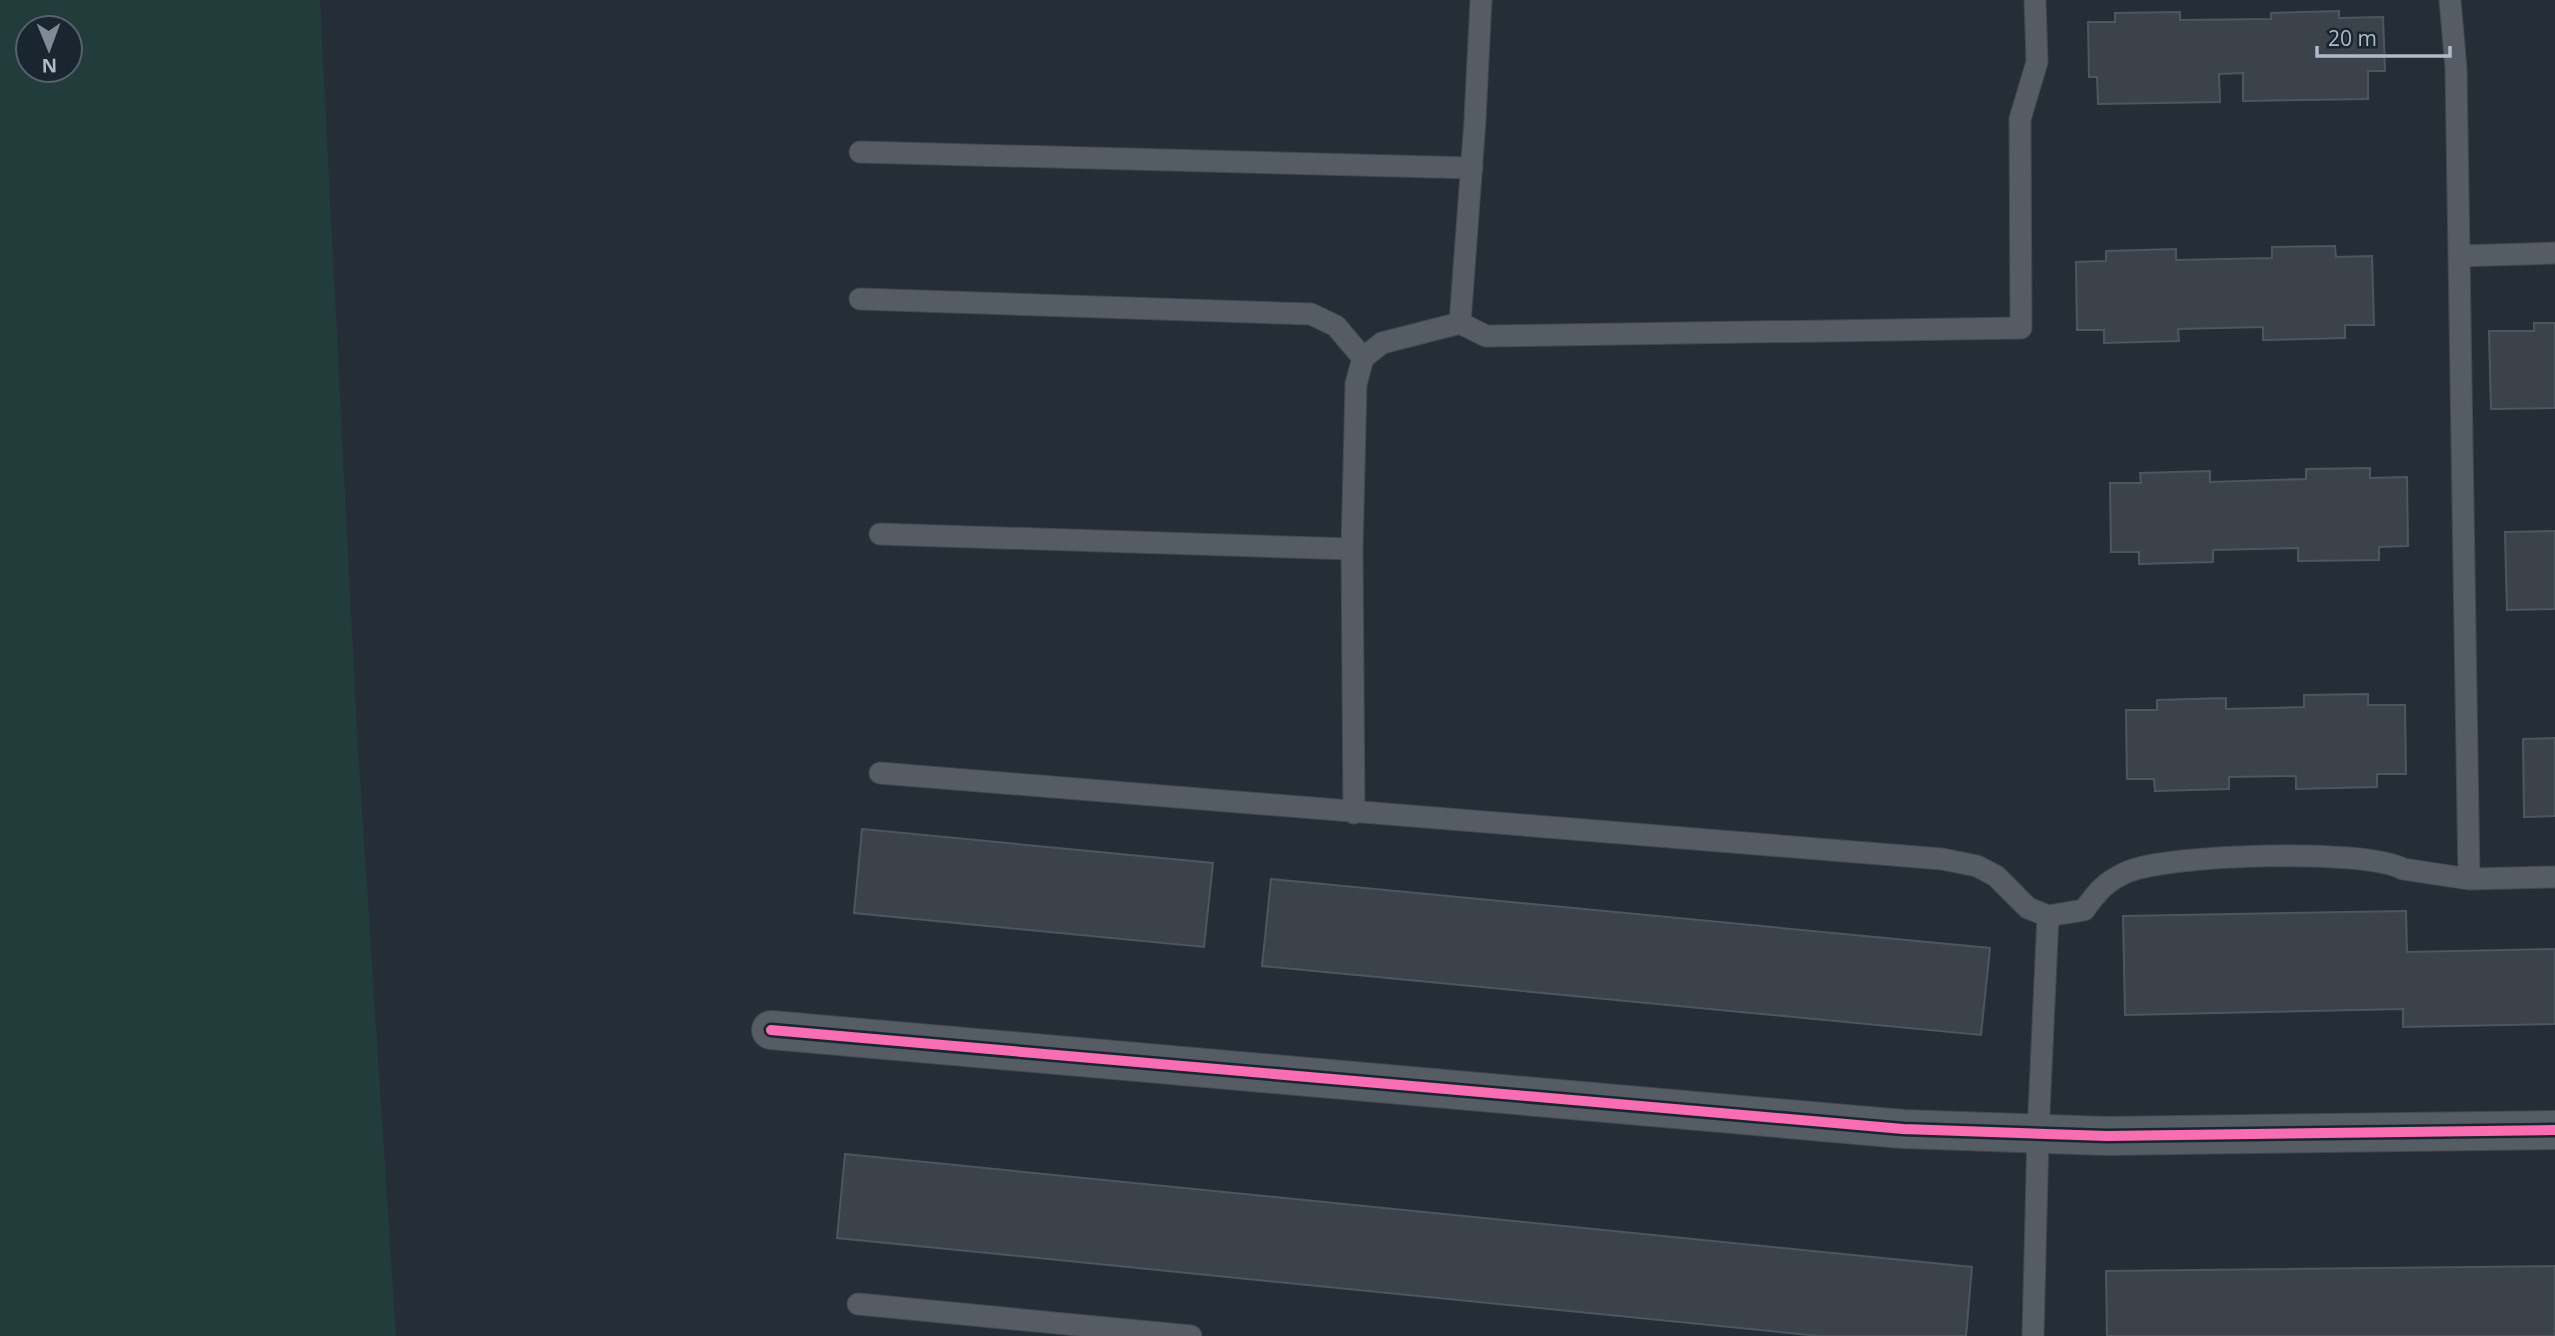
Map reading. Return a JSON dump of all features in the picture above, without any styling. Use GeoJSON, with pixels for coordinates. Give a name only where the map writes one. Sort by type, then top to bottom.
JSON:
{"type":"FeatureCollection","features":[{"type":"Feature","properties":{"kind":"street"},"geometry":{"type":"LineString","coordinates":[[771,1030],[1903,1129],[2106,1136],[2555,1130]]}},
{"type":"Feature","properties":{"kind":"lane"},"geometry":{"type":"LineString","coordinates":[[1460,323],[1481,0]]}},
{"type":"Feature","properties":{"kind":"lane"},"geometry":{"type":"LineString","coordinates":[[1353,813],[1352,549],[1356,384],[1363,358],[1382,343],[1460,323],[1486,336],[2021,328],[2020,119],[2037,62],[2035,0]]}},
{"type":"Feature","properties":{"kind":"lane"},"geometry":{"type":"LineString","coordinates":[[2450,0],[2456,68],[2469,878]]}},
{"type":"Feature","properties":{"kind":"lane"},"geometry":{"type":"LineString","coordinates":[[860,152],[1472,168]]}},
{"type":"Feature","properties":{"kind":"lane"},"geometry":{"type":"LineString","coordinates":[[2459,256],[2555,253]]}},
{"type":"Feature","properties":{"kind":"lane"},"geometry":{"type":"LineString","coordinates":[[860,299],[1311,314],[1336,326],[1363,358]]}},
{"type":"Feature","properties":{"kind":"lane"},"geometry":{"type":"LineString","coordinates":[[880,534],[1352,549]]}},
{"type":"Feature","properties":{"kind":"lane"},"geometry":{"type":"LineString","coordinates":[[880,773],[1942,859],[1977,866],[1996,876],[2028,908],[2048,916],[2084,910],[2099,889],[2128,872],[2162,863],[2334,856],[2469,878],[2555,877]]}},
{"type":"Feature","properties":{"kind":"lane"},"geometry":{"type":"LineString","coordinates":[[2034,1336],[2038,1134],[2048,916]]}},
{"type":"Feature","properties":{"kind":"lane"},"geometry":{"type":"LineString","coordinates":[[858,1304],[1191,1336]]}},
{"type":"Feature","properties":{"kind":"green space"},"geometry":{"type":"Polygon","coordinates":[[[0,0],[320,0],[357,731],[396,1336],[0,1336],[0,0]]]}},
{"type":"Feature","properties":{"kind":"building"},"geometry":{"type":"Polygon","coordinates":[[[2339,11],[2339,18],[2383,17],[2385,71],[2368,71],[2368,99],[2243,101],[2243,73],[2219,74],[2220,102],[2098,104],[2097,77],[2089,77],[2088,22],[2115,22],[2115,13],[2180,12],[2180,20],[2271,19],[2271,13],[2339,11]]]}},
{"type":"Feature","properties":{"kind":"building"},"geometry":{"type":"Polygon","coordinates":[[[2335,246],[2336,257],[2372,256],[2374,325],[2345,325],[2345,338],[2263,340],[2263,327],[2178,329],[2179,341],[2104,343],[2104,330],[2077,330],[2076,262],[2106,261],[2106,251],[2176,249],[2176,260],[2272,258],[2272,247],[2335,246]]]}},
{"type":"Feature","properties":{"kind":"building"},"geometry":{"type":"Polygon","coordinates":[[[2534,323],[2555,323],[2555,408],[2491,409],[2489,331],[2534,331],[2534,323]]]}},
{"type":"Feature","properties":{"kind":"building"},"geometry":{"type":"Polygon","coordinates":[[[2370,468],[2370,478],[2407,477],[2408,546],[2379,547],[2379,560],[2298,561],[2298,548],[2213,550],[2213,562],[2139,564],[2139,552],[2111,552],[2110,483],[2141,483],[2140,473],[2210,471],[2210,482],[2306,479],[2306,469],[2370,468]]]}},
{"type":"Feature","properties":{"kind":"building"},"geometry":{"type":"Polygon","coordinates":[[[2555,531],[2555,609],[2507,610],[2505,532],[2555,531]]]}},
{"type":"Feature","properties":{"kind":"building"},"geometry":{"type":"Polygon","coordinates":[[[2368,694],[2368,705],[2405,705],[2406,774],[2377,774],[2377,787],[2296,789],[2296,776],[2229,777],[2229,789],[2155,791],[2154,779],[2127,779],[2126,710],[2157,710],[2157,700],[2226,698],[2226,709],[2304,707],[2304,695],[2368,694]]]}},
{"type":"Feature","properties":{"kind":"building"},"geometry":{"type":"Polygon","coordinates":[[[2555,738],[2555,816],[2524,817],[2523,739],[2555,738]]]}},
{"type":"Feature","properties":{"kind":"building"},"geometry":{"type":"Polygon","coordinates":[[[862,829],[1213,863],[1204,947],[854,913],[862,829]]]}},
{"type":"Feature","properties":{"kind":"building"},"geometry":{"type":"Polygon","coordinates":[[[1271,879],[1990,948],[1981,1035],[1262,966],[1271,879]]]}},
{"type":"Feature","properties":{"kind":"building"},"geometry":{"type":"Polygon","coordinates":[[[2406,911],[2407,952],[2555,949],[2555,1024],[2403,1027],[2403,1009],[2125,1015],[2123,916],[2406,911]]]}},
{"type":"Feature","properties":{"kind":"building"},"geometry":{"type":"Polygon","coordinates":[[[845,1154],[1972,1267],[1966,1336],[1819,1336],[837,1238],[845,1154]]]}},
{"type":"Feature","properties":{"kind":"building"},"geometry":{"type":"Polygon","coordinates":[[[2555,1266],[2555,1336],[2107,1336],[2106,1271],[2555,1266]]]}},
{"type":"Feature","properties":{"kind":"cycle path"},"geometry":{"type":"LineString","coordinates":[[771,1030],[1903,1129],[2107,1136],[2555,1130]]}}]}
